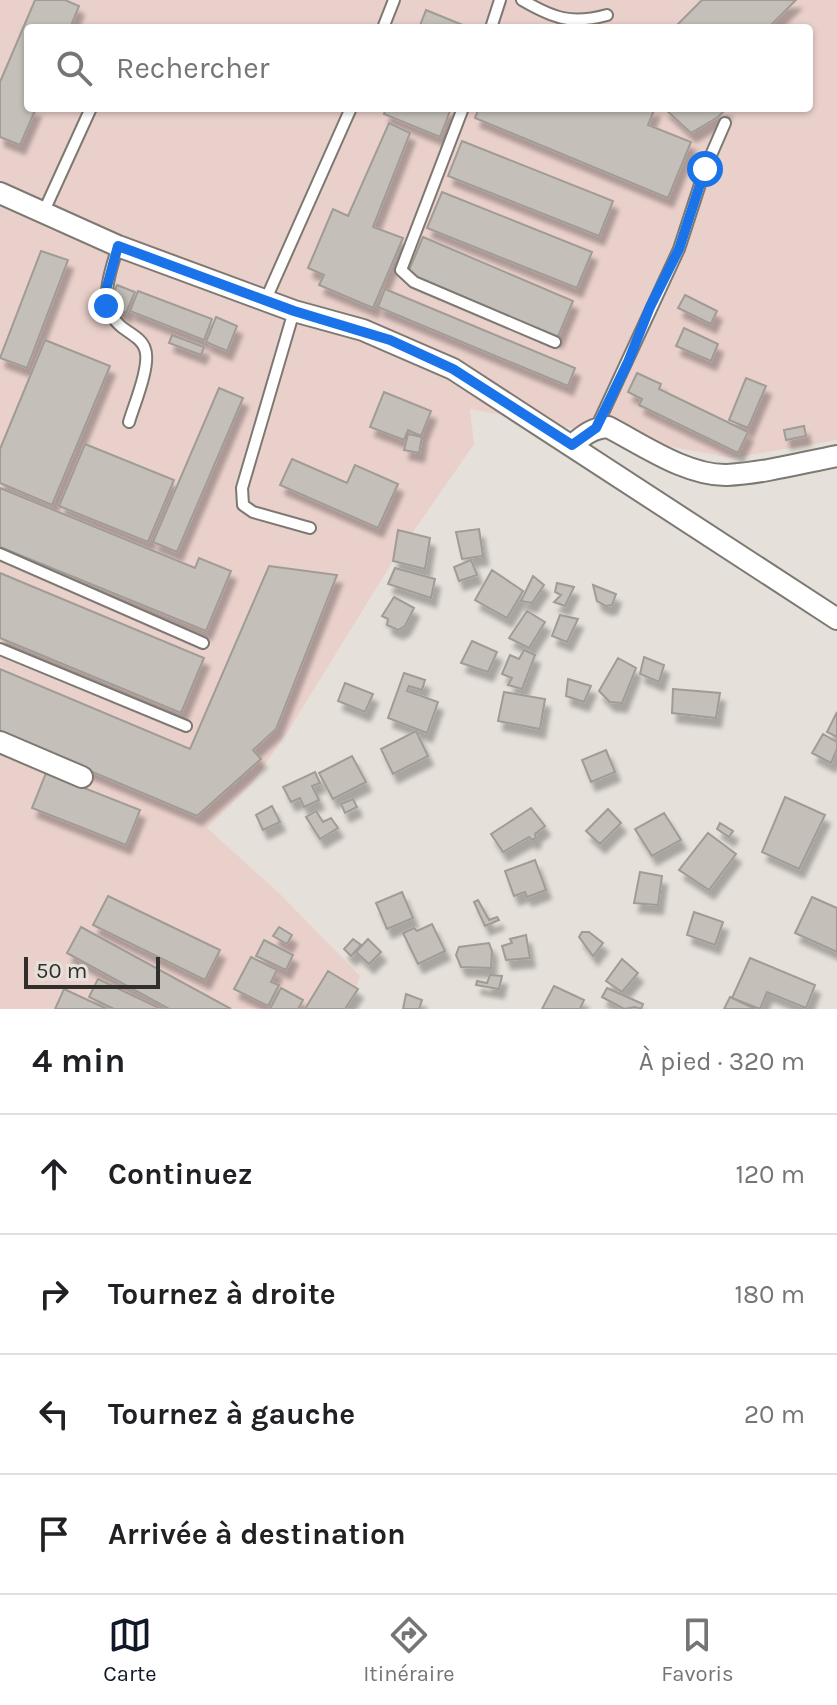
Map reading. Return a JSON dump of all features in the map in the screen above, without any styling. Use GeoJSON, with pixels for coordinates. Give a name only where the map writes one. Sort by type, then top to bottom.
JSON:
{"type":"FeatureCollection","features":[{"type":"Feature","properties":{"kind":"street"},"geometry":{"type":"LineString","coordinates":[[0,193],[118,246],[294,311],[363,330],[453,369],[837,619]]}},
{"type":"Feature","properties":{"kind":"street"},"geometry":{"type":"LineString","coordinates":[[572,445],[596,428],[608,427],[700,471],[725,475],[837,456]]}},
{"type":"Feature","properties":{"kind":"street"},"geometry":{"type":"LineString","coordinates":[[0,742],[82,777]]}},
{"type":"Feature","properties":{"kind":"lane"},"geometry":{"type":"LineString","coordinates":[[385,24],[394,0]]}},
{"type":"Feature","properties":{"kind":"lane"},"geometry":{"type":"LineString","coordinates":[[492,24],[500,0]]}},
{"type":"Feature","properties":{"kind":"lane"},"geometry":{"type":"LineString","coordinates":[[522,0],[549,15],[569,20],[607,15]]}},
{"type":"Feature","properties":{"kind":"lane"},"geometry":{"type":"LineString","coordinates":[[44,211],[89,112]]}},
{"type":"Feature","properties":{"kind":"lane"},"geometry":{"type":"LineString","coordinates":[[266,299],[349,112]]}},
{"type":"Feature","properties":{"kind":"lane"},"geometry":{"type":"LineString","coordinates":[[461,112],[401,270],[414,282],[555,342]]}},
{"type":"Feature","properties":{"kind":"lane"},"geometry":{"type":"LineString","coordinates":[[596,428],[679,249],[705,169],[725,123]]}},
{"type":"Feature","properties":{"kind":"lane"},"geometry":{"type":"LineString","coordinates":[[118,246],[106,290],[106,306],[120,326],[145,348],[147,362],[129,422]]}},
{"type":"Feature","properties":{"kind":"lane"},"geometry":{"type":"LineString","coordinates":[[294,311],[242,488],[243,505],[253,512],[310,528]]}},
{"type":"Feature","properties":{"kind":"lane"},"geometry":{"type":"LineString","coordinates":[[0,554],[203,643]]}},
{"type":"Feature","properties":{"kind":"lane"},"geometry":{"type":"LineString","coordinates":[[0,649],[186,726]]}},
{"type":"Feature","properties":{"kind":"shaded area"},"geometry":{"type":"Polygon","coordinates":[[[0,0],[837,0],[837,440],[731,458],[470,409],[474,444],[393,561],[253,782],[207,828],[279,893],[360,976],[347,1009],[0,1009],[0,0]]]}},
{"type":"Feature","properties":{"kind":"building"},"geometry":{"type":"Polygon","coordinates":[[[35,0],[65,0],[79,6],[72,24],[25,24],[35,0]]]}},
{"type":"Feature","properties":{"kind":"building"},"geometry":{"type":"Polygon","coordinates":[[[702,0],[796,0],[772,24],[678,24],[702,0]]]}},
{"type":"Feature","properties":{"kind":"building"},"geometry":{"type":"Polygon","coordinates":[[[426,10],[460,24],[421,24],[426,10]]]}},
{"type":"Feature","properties":{"kind":"building"},"geometry":{"type":"Polygon","coordinates":[[[24,26],[24,112],[34,112],[20,145],[0,137],[0,82],[24,26]]]}},
{"type":"Feature","properties":{"kind":"building"},"geometry":{"type":"Polygon","coordinates":[[[385,112],[449,112],[440,137],[385,112]]]}},
{"type":"Feature","properties":{"kind":"building"},"geometry":{"type":"Polygon","coordinates":[[[477,112],[653,112],[648,125],[691,142],[668,198],[475,118],[477,112]]]}},
{"type":"Feature","properties":{"kind":"building"},"geometry":{"type":"Polygon","coordinates":[[[668,112],[723,112],[718,117],[691,133],[668,112]]]}},
{"type":"Feature","properties":{"kind":"building"},"geometry":{"type":"Polygon","coordinates":[[[389,123],[410,133],[373,227],[403,238],[373,308],[319,285],[324,275],[308,268],[333,209],[348,216],[389,123]]]}},
{"type":"Feature","properties":{"kind":"building"},"geometry":{"type":"Polygon","coordinates":[[[462,141],[613,201],[599,236],[448,176],[462,141]]]}},
{"type":"Feature","properties":{"kind":"building"},"geometry":{"type":"Polygon","coordinates":[[[442,192],[592,252],[577,288],[427,228],[442,192]]]}},
{"type":"Feature","properties":{"kind":"building"},"geometry":{"type":"Polygon","coordinates":[[[423,237],[573,301],[557,339],[407,275],[423,237]]]}},
{"type":"Feature","properties":{"kind":"building"},"geometry":{"type":"Polygon","coordinates":[[[41,251],[68,260],[27,368],[0,358],[41,251]]]}},
{"type":"Feature","properties":{"kind":"building"},"geometry":{"type":"Polygon","coordinates":[[[117,285],[135,292],[126,313],[109,306],[117,285]]]}},
{"type":"Feature","properties":{"kind":"building"},"geometry":{"type":"Polygon","coordinates":[[[385,289],[575,368],[568,386],[378,307],[385,289]]]}},
{"type":"Feature","properties":{"kind":"building"},"geometry":{"type":"Polygon","coordinates":[[[138,291],[212,319],[204,340],[130,311],[138,291]]]}},
{"type":"Feature","properties":{"kind":"building"},"geometry":{"type":"Polygon","coordinates":[[[685,295],[717,311],[711,324],[678,308],[685,295]]]}},
{"type":"Feature","properties":{"kind":"building"},"geometry":{"type":"Polygon","coordinates":[[[216,317],[237,326],[227,351],[206,342],[216,317]]]}},
{"type":"Feature","properties":{"kind":"building"},"geometry":{"type":"Polygon","coordinates":[[[684,328],[718,344],[711,361],[676,346],[684,328]]]}},
{"type":"Feature","properties":{"kind":"building"},"geometry":{"type":"Polygon","coordinates":[[[172,335],[204,347],[201,355],[169,343],[172,335]]]}},
{"type":"Feature","properties":{"kind":"building"},"geometry":{"type":"Polygon","coordinates":[[[45,340],[110,366],[52,505],[0,483],[0,449],[45,340]]]}},
{"type":"Feature","properties":{"kind":"building"},"geometry":{"type":"Polygon","coordinates":[[[637,373],[661,384],[659,389],[748,432],[738,453],[639,405],[642,399],[628,392],[637,373]]]}},
{"type":"Feature","properties":{"kind":"building"},"geometry":{"type":"Polygon","coordinates":[[[746,378],[766,386],[748,428],[729,420],[746,378]]]}},
{"type":"Feature","properties":{"kind":"building"},"geometry":{"type":"Polygon","coordinates":[[[219,388],[243,398],[177,552],[153,542],[219,388]]]}},
{"type":"Feature","properties":{"kind":"building"},"geometry":{"type":"Polygon","coordinates":[[[384,392],[431,411],[421,436],[408,430],[404,440],[370,427],[384,392]]]}},
{"type":"Feature","properties":{"kind":"building"},"geometry":{"type":"Polygon","coordinates":[[[804,426],[806,436],[786,440],[784,430],[804,426]]]}},
{"type":"Feature","properties":{"kind":"building"},"geometry":{"type":"Polygon","coordinates":[[[408,434],[422,437],[419,453],[404,450],[408,434]]]}},
{"type":"Feature","properties":{"kind":"building"},"geometry":{"type":"Polygon","coordinates":[[[85,444],[174,480],[148,542],[59,506],[85,444]]]}},
{"type":"Feature","properties":{"kind":"building"},"geometry":{"type":"Polygon","coordinates":[[[292,459],[347,483],[355,465],[398,484],[378,528],[280,485],[292,459]]]}},
{"type":"Feature","properties":{"kind":"building"},"geometry":{"type":"Polygon","coordinates":[[[0,488],[195,568],[199,558],[231,571],[206,631],[0,547],[0,488]]]}},
{"type":"Feature","properties":{"kind":"building"},"geometry":{"type":"Polygon","coordinates":[[[479,529],[483,556],[462,559],[456,532],[479,529]]]}},
{"type":"Feature","properties":{"kind":"building"},"geometry":{"type":"Polygon","coordinates":[[[398,530],[430,538],[425,569],[393,561],[398,530]]]}},
{"type":"Feature","properties":{"kind":"building"},"geometry":{"type":"Polygon","coordinates":[[[471,560],[477,575],[459,581],[454,567],[471,560]]]}},
{"type":"Feature","properties":{"kind":"building"},"geometry":{"type":"Polygon","coordinates":[[[269,566],[337,575],[276,729],[253,750],[261,759],[197,816],[0,733],[0,669],[190,749],[269,566]]]}},
{"type":"Feature","properties":{"kind":"building"},"geometry":{"type":"Polygon","coordinates":[[[395,568],[435,579],[431,598],[388,584],[395,568]]]}},
{"type":"Feature","properties":{"kind":"building"},"geometry":{"type":"Polygon","coordinates":[[[492,570],[523,591],[507,618],[475,600],[492,570]]]}},
{"type":"Feature","properties":{"kind":"building"},"geometry":{"type":"Polygon","coordinates":[[[0,573],[204,658],[181,713],[0,638],[0,573]]]}},
{"type":"Feature","properties":{"kind":"building"},"geometry":{"type":"Polygon","coordinates":[[[533,576],[544,585],[532,603],[521,601],[533,576]]]}},
{"type":"Feature","properties":{"kind":"building"},"geometry":{"type":"Polygon","coordinates":[[[557,583],[574,587],[565,606],[554,602],[561,595],[555,592],[557,583]]]}},
{"type":"Feature","properties":{"kind":"building"},"geometry":{"type":"Polygon","coordinates":[[[593,585],[616,594],[612,605],[606,606],[597,601],[593,585]]]}},
{"type":"Feature","properties":{"kind":"building"},"geometry":{"type":"Polygon","coordinates":[[[394,597],[414,608],[405,626],[398,630],[387,625],[388,619],[382,616],[394,597]]]}},
{"type":"Feature","properties":{"kind":"building"},"geometry":{"type":"Polygon","coordinates":[[[527,611],[545,622],[529,648],[509,638],[527,611]]]}},
{"type":"Feature","properties":{"kind":"building"},"geometry":{"type":"Polygon","coordinates":[[[560,615],[578,619],[567,642],[552,636],[560,615]]]}},
{"type":"Feature","properties":{"kind":"building"},"geometry":{"type":"Polygon","coordinates":[[[472,641],[497,652],[488,672],[461,663],[472,641]]]}},
{"type":"Feature","properties":{"kind":"building"},"geometry":{"type":"Polygon","coordinates":[[[524,650],[535,655],[522,689],[508,685],[512,678],[502,674],[510,655],[519,659],[524,650]]]}},
{"type":"Feature","properties":{"kind":"building"},"geometry":{"type":"Polygon","coordinates":[[[644,657],[664,665],[659,682],[640,674],[644,657]]]}},
{"type":"Feature","properties":{"kind":"building"},"geometry":{"type":"Polygon","coordinates":[[[618,658],[636,668],[622,703],[610,702],[599,691],[618,658]]]}},
{"type":"Feature","properties":{"kind":"building"},"geometry":{"type":"Polygon","coordinates":[[[404,673],[425,680],[422,690],[409,686],[407,691],[438,702],[427,733],[388,718],[404,673]]]}},
{"type":"Feature","properties":{"kind":"building"},"geometry":{"type":"Polygon","coordinates":[[[568,679],[591,686],[584,702],[566,696],[568,679]]]}},
{"type":"Feature","properties":{"kind":"building"},"geometry":{"type":"Polygon","coordinates":[[[345,683],[373,694],[365,712],[338,701],[345,683]]]}},
{"type":"Feature","properties":{"kind":"building"},"geometry":{"type":"Polygon","coordinates":[[[673,689],[720,693],[716,718],[672,713],[673,689]]]}},
{"type":"Feature","properties":{"kind":"building"},"geometry":{"type":"Polygon","coordinates":[[[504,692],[545,699],[540,729],[498,721],[504,692]]]}},
{"type":"Feature","properties":{"kind":"building"},"geometry":{"type":"Polygon","coordinates":[[[837,712],[837,737],[827,732],[837,712]]]}},
{"type":"Feature","properties":{"kind":"building"},"geometry":{"type":"Polygon","coordinates":[[[416,731],[428,756],[393,774],[381,749],[416,731]]]}},
{"type":"Feature","properties":{"kind":"building"},"geometry":{"type":"Polygon","coordinates":[[[823,734],[837,742],[831,763],[812,753],[823,734]]]}},
{"type":"Feature","properties":{"kind":"building"},"geometry":{"type":"Polygon","coordinates":[[[606,750],[615,772],[591,782],[582,760],[606,750]]]}},
{"type":"Feature","properties":{"kind":"building"},"geometry":{"type":"Polygon","coordinates":[[[352,756],[366,782],[333,799],[319,773],[352,756]]]}},
{"type":"Feature","properties":{"kind":"building"},"geometry":{"type":"Polygon","coordinates":[[[315,772],[320,783],[312,786],[319,800],[304,807],[300,798],[291,802],[283,787],[315,772]]]}},
{"type":"Feature","properties":{"kind":"building"},"geometry":{"type":"Polygon","coordinates":[[[46,773],[140,810],[126,845],[32,808],[46,773]]]}},
{"type":"Feature","properties":{"kind":"building"},"geometry":{"type":"Polygon","coordinates":[[[785,797],[825,815],[799,869],[762,852],[785,797]]]}},
{"type":"Feature","properties":{"kind":"building"},"geometry":{"type":"Polygon","coordinates":[[[353,799],[357,807],[345,813],[341,804],[353,799]]]}},
{"type":"Feature","properties":{"kind":"building"},"geometry":{"type":"Polygon","coordinates":[[[272,806],[280,822],[263,830],[256,815],[272,806]]]}},
{"type":"Feature","properties":{"kind":"building"},"geometry":{"type":"Polygon","coordinates":[[[531,808],[545,826],[535,834],[536,838],[532,840],[529,837],[503,852],[491,834],[531,808]]]}},
{"type":"Feature","properties":{"kind":"building"},"geometry":{"type":"Polygon","coordinates":[[[608,809],[621,823],[600,844],[586,831],[608,809]]]}},
{"type":"Feature","properties":{"kind":"building"},"geometry":{"type":"Polygon","coordinates":[[[316,811],[323,822],[331,818],[338,828],[320,839],[306,817],[316,811]]]}},
{"type":"Feature","properties":{"kind":"building"},"geometry":{"type":"Polygon","coordinates":[[[664,813],[681,840],[652,856],[635,829],[664,813]]]}},
{"type":"Feature","properties":{"kind":"building"},"geometry":{"type":"Polygon","coordinates":[[[720,823],[733,831],[729,837],[717,829],[720,823]]]}},
{"type":"Feature","properties":{"kind":"building"},"geometry":{"type":"Polygon","coordinates":[[[708,833],[736,854],[709,890],[679,870],[708,833]]]}},
{"type":"Feature","properties":{"kind":"building"},"geometry":{"type":"Polygon","coordinates":[[[535,860],[546,890],[527,897],[525,892],[514,896],[505,871],[535,860]]]}},
{"type":"Feature","properties":{"kind":"building"},"geometry":{"type":"Polygon","coordinates":[[[640,872],[662,876],[658,905],[634,903],[640,872]]]}},
{"type":"Feature","properties":{"kind":"building"},"geometry":{"type":"Polygon","coordinates":[[[402,892],[413,918],[387,929],[376,903],[402,892]]]}},
{"type":"Feature","properties":{"kind":"building"},"geometry":{"type":"Polygon","coordinates":[[[108,896],[220,950],[205,980],[93,925],[108,896]]]}},
{"type":"Feature","properties":{"kind":"building"},"geometry":{"type":"Polygon","coordinates":[[[812,897],[837,908],[837,952],[795,933],[812,897]]]}},
{"type":"Feature","properties":{"kind":"building"},"geometry":{"type":"Polygon","coordinates":[[[478,900],[489,920],[497,917],[499,920],[485,926],[474,902],[478,900]]]}},
{"type":"Feature","properties":{"kind":"building"},"geometry":{"type":"Polygon","coordinates":[[[694,912],[723,922],[715,945],[687,935],[694,912]]]}},
{"type":"Feature","properties":{"kind":"building"},"geometry":{"type":"Polygon","coordinates":[[[432,924],[445,951],[418,964],[403,933],[432,924]]]}},
{"type":"Feature","properties":{"kind":"building"},"geometry":{"type":"Polygon","coordinates":[[[81,927],[231,1009],[169,1009],[67,953],[81,927]]]}},
{"type":"Feature","properties":{"kind":"building"},"geometry":{"type":"Polygon","coordinates":[[[279,927],[292,935],[287,944],[273,936],[279,927]]]}},
{"type":"Feature","properties":{"kind":"building"},"geometry":{"type":"Polygon","coordinates":[[[582,932],[589,932],[603,943],[593,956],[579,937],[582,932]]]}},
{"type":"Feature","properties":{"kind":"building"},"geometry":{"type":"Polygon","coordinates":[[[526,935],[530,958],[506,960],[502,946],[512,943],[510,939],[526,935]]]}},
{"type":"Feature","properties":{"kind":"building"},"geometry":{"type":"Polygon","coordinates":[[[353,939],[361,945],[351,956],[344,949],[353,939]]]}},
{"type":"Feature","properties":{"kind":"building"},"geometry":{"type":"Polygon","coordinates":[[[368,939],[381,952],[369,964],[356,952],[368,939]]]}},
{"type":"Feature","properties":{"kind":"building"},"geometry":{"type":"Polygon","coordinates":[[[264,940],[293,955],[286,970],[256,956],[264,940]]]}},
{"type":"Feature","properties":{"kind":"building"},"geometry":{"type":"Polygon","coordinates":[[[489,943],[491,968],[461,967],[456,955],[459,947],[489,943]]]}},
{"type":"Feature","properties":{"kind":"building"},"geometry":{"type":"Polygon","coordinates":[[[251,957],[277,970],[271,982],[279,985],[268,1006],[234,989],[251,957]]]}},
{"type":"Feature","properties":{"kind":"building"},"geometry":{"type":"Polygon","coordinates":[[[750,958],[815,985],[806,1008],[767,992],[760,1009],[732,998],[750,958]]]}},
{"type":"Feature","properties":{"kind":"building"},"geometry":{"type":"Polygon","coordinates":[[[622,959],[638,973],[622,992],[606,981],[622,959]]]}},
{"type":"Feature","properties":{"kind":"building"},"geometry":{"type":"Polygon","coordinates":[[[328,971],[358,989],[345,1009],[305,1009],[328,971]]]}},
{"type":"Feature","properties":{"kind":"building"},"geometry":{"type":"Polygon","coordinates":[[[490,975],[502,976],[499,989],[476,985],[477,981],[487,983],[490,975]]]}},
{"type":"Feature","properties":{"kind":"building"},"geometry":{"type":"Polygon","coordinates":[[[98,979],[157,1007],[114,1009],[89,997],[98,979]]]}},
{"type":"Feature","properties":{"kind":"building"},"geometry":{"type":"Polygon","coordinates":[[[554,986],[584,1000],[580,1009],[542,1009],[554,986]]]}},
{"type":"Feature","properties":{"kind":"building"},"geometry":{"type":"Polygon","coordinates":[[[281,988],[303,1000],[298,1009],[270,1009],[281,988]]]}},
{"type":"Feature","properties":{"kind":"building"},"geometry":{"type":"Polygon","coordinates":[[[607,988],[643,1004],[641,1009],[624,1009],[602,997],[607,988]]]}},
{"type":"Feature","properties":{"kind":"building"},"geometry":{"type":"Polygon","coordinates":[[[64,989],[107,1009],[55,1009],[64,989]]]}},
{"type":"Feature","properties":{"kind":"building"},"geometry":{"type":"Polygon","coordinates":[[[406,994],[422,1000],[419,1009],[403,1009],[406,994]]]}},
{"type":"Feature","properties":{"kind":"building"},"geometry":{"type":"Polygon","coordinates":[[[730,997],[755,1009],[724,1009],[730,997]]]}},
{"type":"Feature","properties":{"kind":"route"},"geometry":{"type":"LineString","coordinates":[[106,306],[106,290],[118,246],[294,311],[390,340],[453,369],[572,445],[596,428],[628,362],[650,307],[679,249],[705,169]]}}]}
